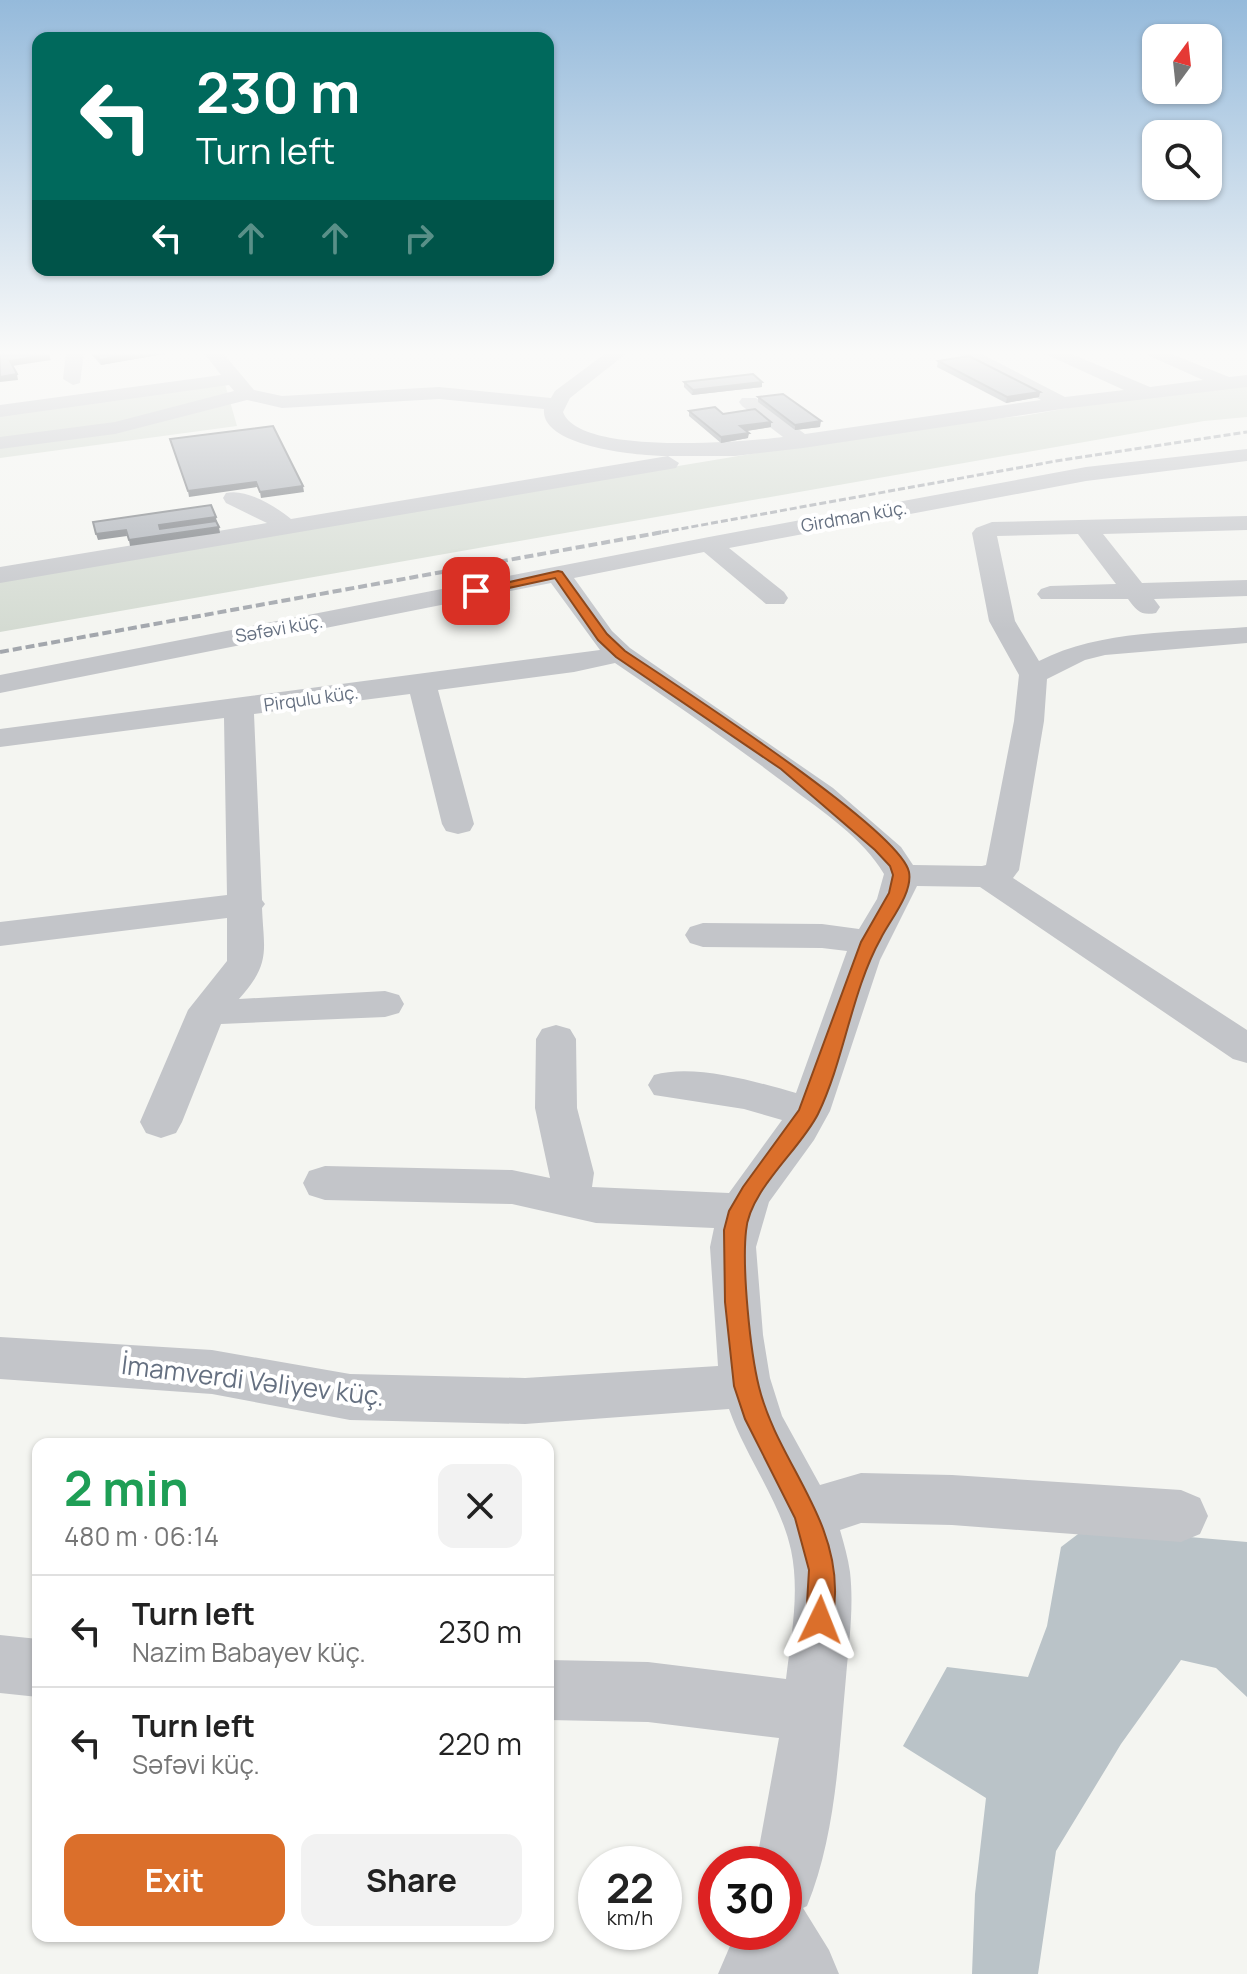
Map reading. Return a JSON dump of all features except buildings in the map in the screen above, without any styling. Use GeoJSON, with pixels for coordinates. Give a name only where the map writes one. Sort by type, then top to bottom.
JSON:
{"type":"FeatureCollection","features":[{"type":"Feature","properties":{"kind":"street"},"geometry":{"type":"LineString","coordinates":[[622,445],[712,451],[771,445]]}},
{"type":"Feature","properties":{"kind":"street"},"geometry":{"type":"LineString","coordinates":[[0,575],[654,466],[712,451]]}},
{"type":"Feature","properties":{"kind":"street","name":"Girdman küç."},"geometry":{"type":"LineString","coordinates":[[558,574],[1099,472],[1247,455]]}},
{"type":"Feature","properties":{"kind":"street"},"geometry":{"type":"LineString","coordinates":[[963,497],[992,529]]}},
{"type":"Feature","properties":{"kind":"street"},"geometry":{"type":"LineString","coordinates":[[234,498],[270,514],[287,528]]}},
{"type":"Feature","properties":{"kind":"street"},"geometry":{"type":"LineString","coordinates":[[901,875],[988,877],[1002,870],[1029,721],[1033,675],[1002,621],[984,533],[992,529],[1247,523]]}},
{"type":"Feature","properties":{"kind":"street"},"geometry":{"type":"LineString","coordinates":[[1085,527],[1173,640]]}},
{"type":"Feature","properties":{"kind":"street"},"geometry":{"type":"LineString","coordinates":[[709,544],[775,598]]}},
{"type":"Feature","properties":{"kind":"street"},"geometry":{"type":"LineString","coordinates":[[558,574],[602,637],[620,654],[786,766],[881,847],[897,864],[901,875],[897,893],[869,942],[808,1112],[740,1211],[733,1247],[746,1386],[757,1419],[807,1515],[822,1570],[813,1714],[792,1846]]}},
{"type":"Feature","properties":{"kind":"street","name":"Səfəvi küç."},"geometry":{"type":"LineString","coordinates":[[0,684],[558,574]]}},
{"type":"Feature","properties":{"kind":"street"},"geometry":{"type":"LineString","coordinates":[[1050,594],[1247,588]]}},
{"type":"Feature","properties":{"kind":"street"},"geometry":{"type":"LineString","coordinates":[[1033,675],[1076,653],[1173,640],[1247,635]]}},
{"type":"Feature","properties":{"kind":"street","name":"Pirqulu küç."},"geometry":{"type":"LineString","coordinates":[[0,738],[574,664],[620,654]]}},
{"type":"Feature","properties":{"kind":"street"},"geometry":{"type":"LineString","coordinates":[[422,684],[458,824]]}},
{"type":"Feature","properties":{"kind":"street"},"geometry":{"type":"LineString","coordinates":[[161,1122],[207,1010],[241,973],[246,961],[247,904],[239,708]]}},
{"type":"Feature","properties":{"kind":"street"},"geometry":{"type":"LineString","coordinates":[[988,877],[1247,1049]]}},
{"type":"Feature","properties":{"kind":"street"},"geometry":{"type":"LineString","coordinates":[[0,934],[247,904]]}},
{"type":"Feature","properties":{"kind":"street"},"geometry":{"type":"LineString","coordinates":[[703,935],[822,936],[869,942]]}},
{"type":"Feature","properties":{"kind":"street"},"geometry":{"type":"LineString","coordinates":[[207,1010],[255,1011],[385,1004]]}},
{"type":"Feature","properties":{"kind":"street"},"geometry":{"type":"LineString","coordinates":[[556,1039],[556,1108],[572,1173],[569,1199]]}},
{"type":"Feature","properties":{"kind":"street"},"geometry":{"type":"LineString","coordinates":[[669,1085],[744,1094],[808,1112]]}},
{"type":"Feature","properties":{"kind":"street"},"geometry":{"type":"LineString","coordinates":[[325,1183],[512,1187],[617,1207],[740,1211]]}},
{"type":"Feature","properties":{"kind":"street","name":"İmamverdi Vəliyev küç."},"geometry":{"type":"LineString","coordinates":[[0,1358],[212,1372],[308,1391],[366,1398],[525,1401],[746,1386]]}},
{"type":"Feature","properties":{"kind":"street"},"geometry":{"type":"LineString","coordinates":[[807,1515],[861,1498],[952,1500],[1181,1516]]}},
{"type":"Feature","properties":{"kind":"street"},"geometry":{"type":"LineString","coordinates":[[0,1664],[32,1667]]}},
{"type":"Feature","properties":{"kind":"street"},"geometry":{"type":"LineString","coordinates":[[554,1690],[647,1691],[813,1714]]}},
{"type":"Feature","properties":{"kind":"street"},"geometry":{"type":"LineString","coordinates":[[752,1974],[763,1950]]}},
{"type":"Feature","properties":{"kind":"street"},"geometry":{"type":"LineString","coordinates":[[791,1950],[805,1974]]}},
{"type":"Feature","properties":{"kind":"shaded area"},"geometry":{"type":"Polygon","coordinates":[[[0,445],[95,445],[0,458],[0,445]]]}},
{"type":"Feature","properties":{"kind":"shaded area"},"geometry":{"type":"Polygon","coordinates":[[[803,445],[1066,445],[0,632],[0,579],[803,445]]]}},
{"type":"Feature","properties":{"kind":"shaded area"},"geometry":{"type":"Polygon","coordinates":[[[1086,1528],[1247,1542],[1247,1697],[1216,1668],[1181,1660],[1121,1744],[1056,1851],[1038,1974],[972,1974],[975,1894],[986,1798],[903,1746],[947,1667],[1028,1677],[1047,1626],[1061,1547],[1086,1528]]]}},
{"type":"Feature","properties":{"kind":"railway"},"geometry":{"type":"LineString","coordinates":[[652,534],[1161,445]]}},
{"type":"Feature","properties":{"kind":"railway"},"geometry":{"type":"LineString","coordinates":[[0,652],[663,532]]}},
{"type":"Feature","properties":{"kind":"route"},"geometry":{"type":"LineString","coordinates":[[476,591],[558,574],[602,637],[620,654],[786,766],[881,847],[897,864],[901,875],[897,893],[869,942],[808,1112],[740,1211],[733,1247],[746,1386],[757,1419],[807,1515],[822,1570],[820,1620]]}}]}
